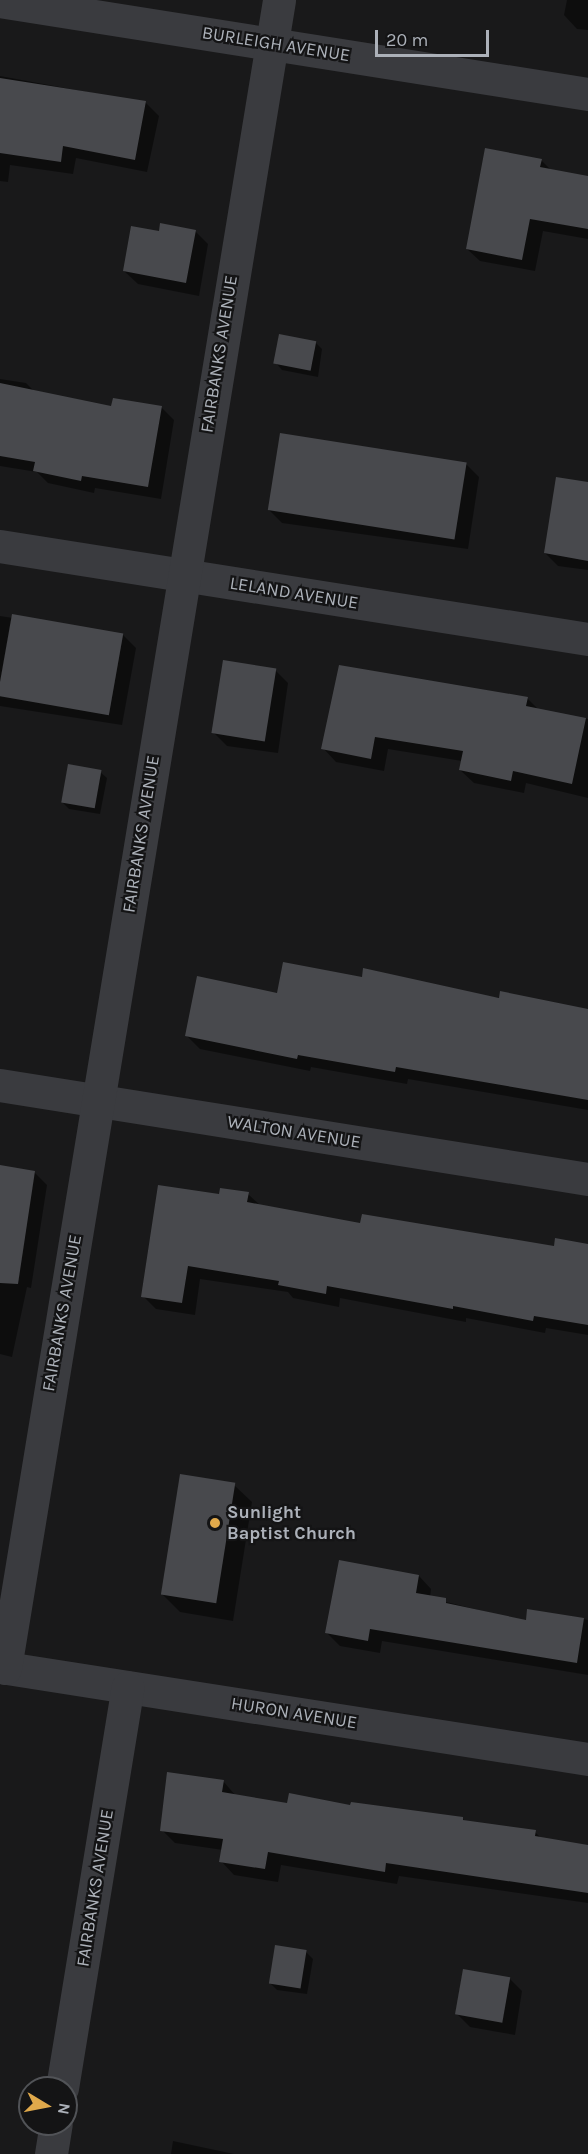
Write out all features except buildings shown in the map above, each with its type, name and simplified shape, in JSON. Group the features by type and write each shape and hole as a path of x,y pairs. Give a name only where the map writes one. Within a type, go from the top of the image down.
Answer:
{"street":[{"name":"FAIRBANKS AVENUE","path":"3,1667 279,0"},
{"name":"BURLEIGH AVENUE","path":"0,1 272,42 588,94"},
{"name":"LELAND AVENUE","path":"0,546 588,639"},
{"name":"WALTON AVENUE","path":"0,1085 588,1179"},
{"name":"HURON AVENUE","path":"3,1667 588,1759"},
{"name":"FAIRBANKS AVENUE","path":"64,2076 128,1687"},
{"path":"51,2154 54,2136"}],"place":[{"name":"Sunlight Baptist Church","path":"215,1523"}]}
